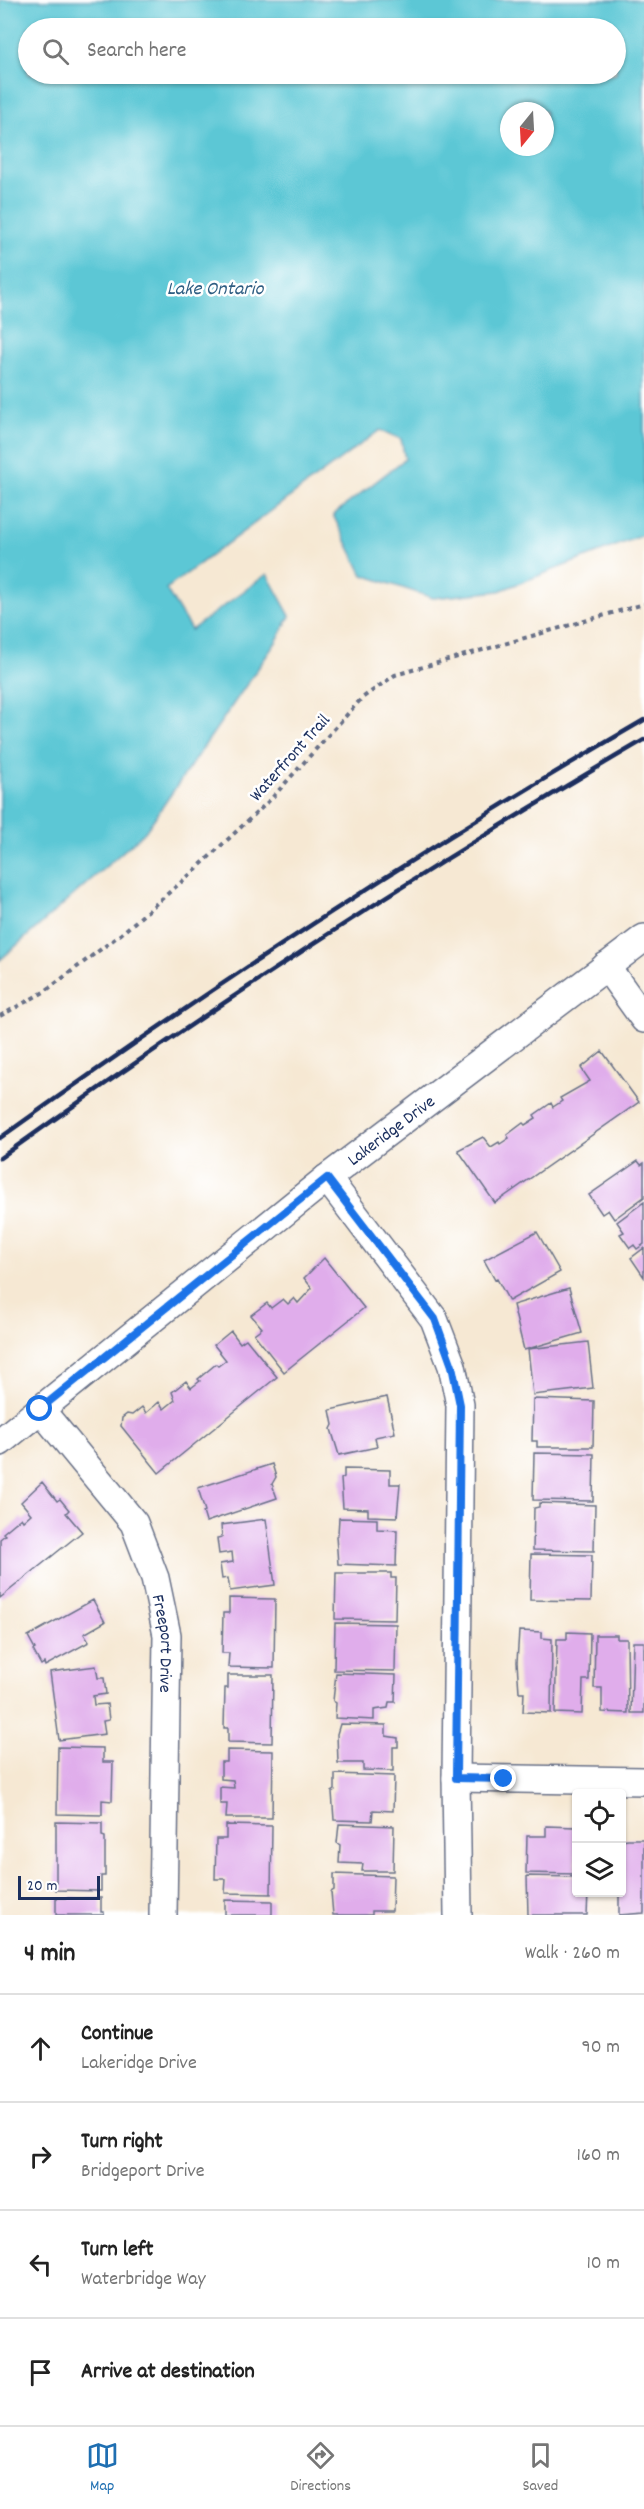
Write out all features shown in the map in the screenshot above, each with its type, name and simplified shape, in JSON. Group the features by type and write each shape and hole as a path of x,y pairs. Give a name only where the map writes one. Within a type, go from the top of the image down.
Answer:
{"street":[{"name":"Lakeridge Drive","path":"0,1442 327,1178 644,938"},
{"path":"606,966 644,1019"},
{"path":"327,1178 435,1319 452,1366 460,1405 456,1778 458,1915"},
{"name":"Freeport Drive","path":"40,1409 134,1523 155,1578 166,1635 163,1915"},
{"path":"456,1778 644,1781"}],"path":[{"name":"Waterfront Trail","path":"0,1016 44,992 121,934 194,871 270,800 362,698 395,675 644,604"}],"water":[{"name":"Lake Ontario","path":"0,0 644,0 644,535 499,591 433,598 363,575 333,515 405,459 401,439 380,430 166,589 191,630 267,574 290,616 276,642 145,832 0,960"}],"building":[{"path":"602,1051 639,1102 495,1203 458,1150 483,1137 491,1147 509,1138 507,1135 523,1123 525,1125 536,1118 534,1115 551,1103 553,1107 562,1101 560,1098 590,1081 581,1068"},
{"path":"638,1161 641,1165 644,1163 644,1197 614,1219 608,1210 602,1214 589,1195"},
{"path":"644,1202 644,1244 637,1249 634,1245 630,1248 620,1234 624,1232 617,1222"},
{"path":"537,1232 560,1272 509,1301 484,1260"},
{"path":"644,1248 644,1277 631,1258"},
{"path":"324,1258 364,1308 284,1372 254,1334 262,1328 251,1315 267,1303 271,1308 283,1299 288,1304 294,1298 298,1303 312,1288 304,1278"},
{"path":"569,1288 582,1333 524,1350 513,1305"},
{"path":"231,1331 240,1343 246,1339 277,1377 159,1473 121,1426 122,1418 127,1414 132,1415 142,1407 146,1413 159,1402 164,1409 175,1400 172,1392 186,1381 191,1388 200,1381 198,1379 216,1364 218,1366 226,1360 214,1345"},
{"path":"588,1342 593,1388 533,1395 528,1349"},
{"path":"387,1397 395,1433 375,1437 377,1447 339,1455 331,1429 333,1425 330,1410"},
{"path":"533,1399 594,1401 593,1447 537,1447 537,1441 532,1441"},
{"path":"534,1453 594,1454 593,1501 533,1500"},
{"path":"272,1464 276,1477 272,1484 277,1498 206,1522 198,1488"},
{"path":"344,1469 390,1470 390,1484 400,1484 397,1517 368,1516 368,1509 343,1508 341,1479 344,1477"},
{"path":"42,1482 57,1501 60,1499 69,1510 66,1513 82,1532 0,1598 0,1539 5,1535 3,1533 21,1518 23,1521 31,1514 21,1502"},
{"path":"539,1503 595,1505 594,1551 533,1550 534,1508 539,1507"},
{"path":"339,1518 377,1519 377,1529 397,1530 396,1566 338,1564 336,1536"},
{"path":"266,1519 275,1585 230,1591 228,1578 222,1579 220,1564 233,1562 232,1552 219,1554 217,1538 222,1537 221,1525"},
{"path":"531,1554 592,1555 591,1601 530,1600"},
{"path":"336,1573 391,1573 391,1578 396,1578 395,1620 335,1619"},
{"path":"229,1598 275,1599 274,1668 228,1667 229,1653 222,1653 223,1613 229,1613"},
{"path":"93,1600 105,1622 84,1634 89,1642 45,1666 44,1663 41,1665 28,1636"},
{"path":"335,1623 396,1624 395,1671 334,1670"},
{"path":"519,1631 542,1632 542,1638 552,1639 551,1713 523,1712 524,1692 519,1692 517,1662"},
{"path":"567,1632 590,1633 589,1680 583,1680 582,1714 555,1713 557,1639 567,1639"},
{"path":"595,1635 617,1635 617,1639 627,1639 628,1713 602,1712 602,1688 594,1688"},
{"path":"633,1642 644,1642 644,1713 631,1713"},
{"path":"96,1666 98,1678 104,1678 106,1694 93,1696 94,1705 107,1704 109,1720 103,1721 105,1734 59,1740 50,1672"},
{"path":"336,1673 396,1675 395,1702 389,1702 388,1708 374,1710 374,1720 335,1718 336,1703 333,1701"},
{"path":"228,1675 273,1675 272,1743 228,1742 228,1728 224,1728 225,1688 228,1688"},
{"path":"340,1724 386,1725 386,1736 398,1738 398,1747 393,1747 393,1771 363,1770 363,1763 338,1763 337,1734"},
{"path":"58,1747 103,1748 103,1762 113,1762 112,1801 102,1800 102,1815 57,1814"},
{"path":"227,1750 273,1751 272,1818 226,1818 227,1804 220,1804 220,1787 234,1788 233,1780 221,1779 221,1762 227,1762"},
{"path":"335,1774 394,1776 393,1811 373,1810 372,1821 334,1820 332,1792 335,1790"},
{"path":"56,1822 102,1823 102,1836 105,1837 105,1876 101,1876 101,1891 56,1890"},
{"path":"339,1824 394,1826 393,1871 362,1871 363,1864 339,1863 340,1845 337,1843"},
{"path":"226,1825 272,1826 271,1894 225,1893 226,1879 215,1879 216,1839 226,1839"},
{"path":"546,1826 572,1827 572,1874 526,1873 527,1836 546,1836"},
{"path":"626,1839 644,1839 644,1913 619,1915 619,1897 626,1897"},
{"path":"334,1874 393,1876 392,1911 372,1911 372,1915 333,1915 331,1892 334,1890"},
{"path":"527,1876 572,1877 572,1897 588,1897 587,1915 528,1915"},
{"path":"56,1898 101,1898 101,1912 104,1912 104,1915 56,1915"},
{"path":"225,1900 272,1901 272,1915 225,1915"}],"railway":[{"path":"0,1138 157,1028 317,921 479,818 644,720"},
{"path":"0,1158 157,1048 317,942 479,839 644,740"}],"route":[{"path":"40,1409 327,1178 435,1319 452,1366 460,1405 456,1778 504,1779"}]}
